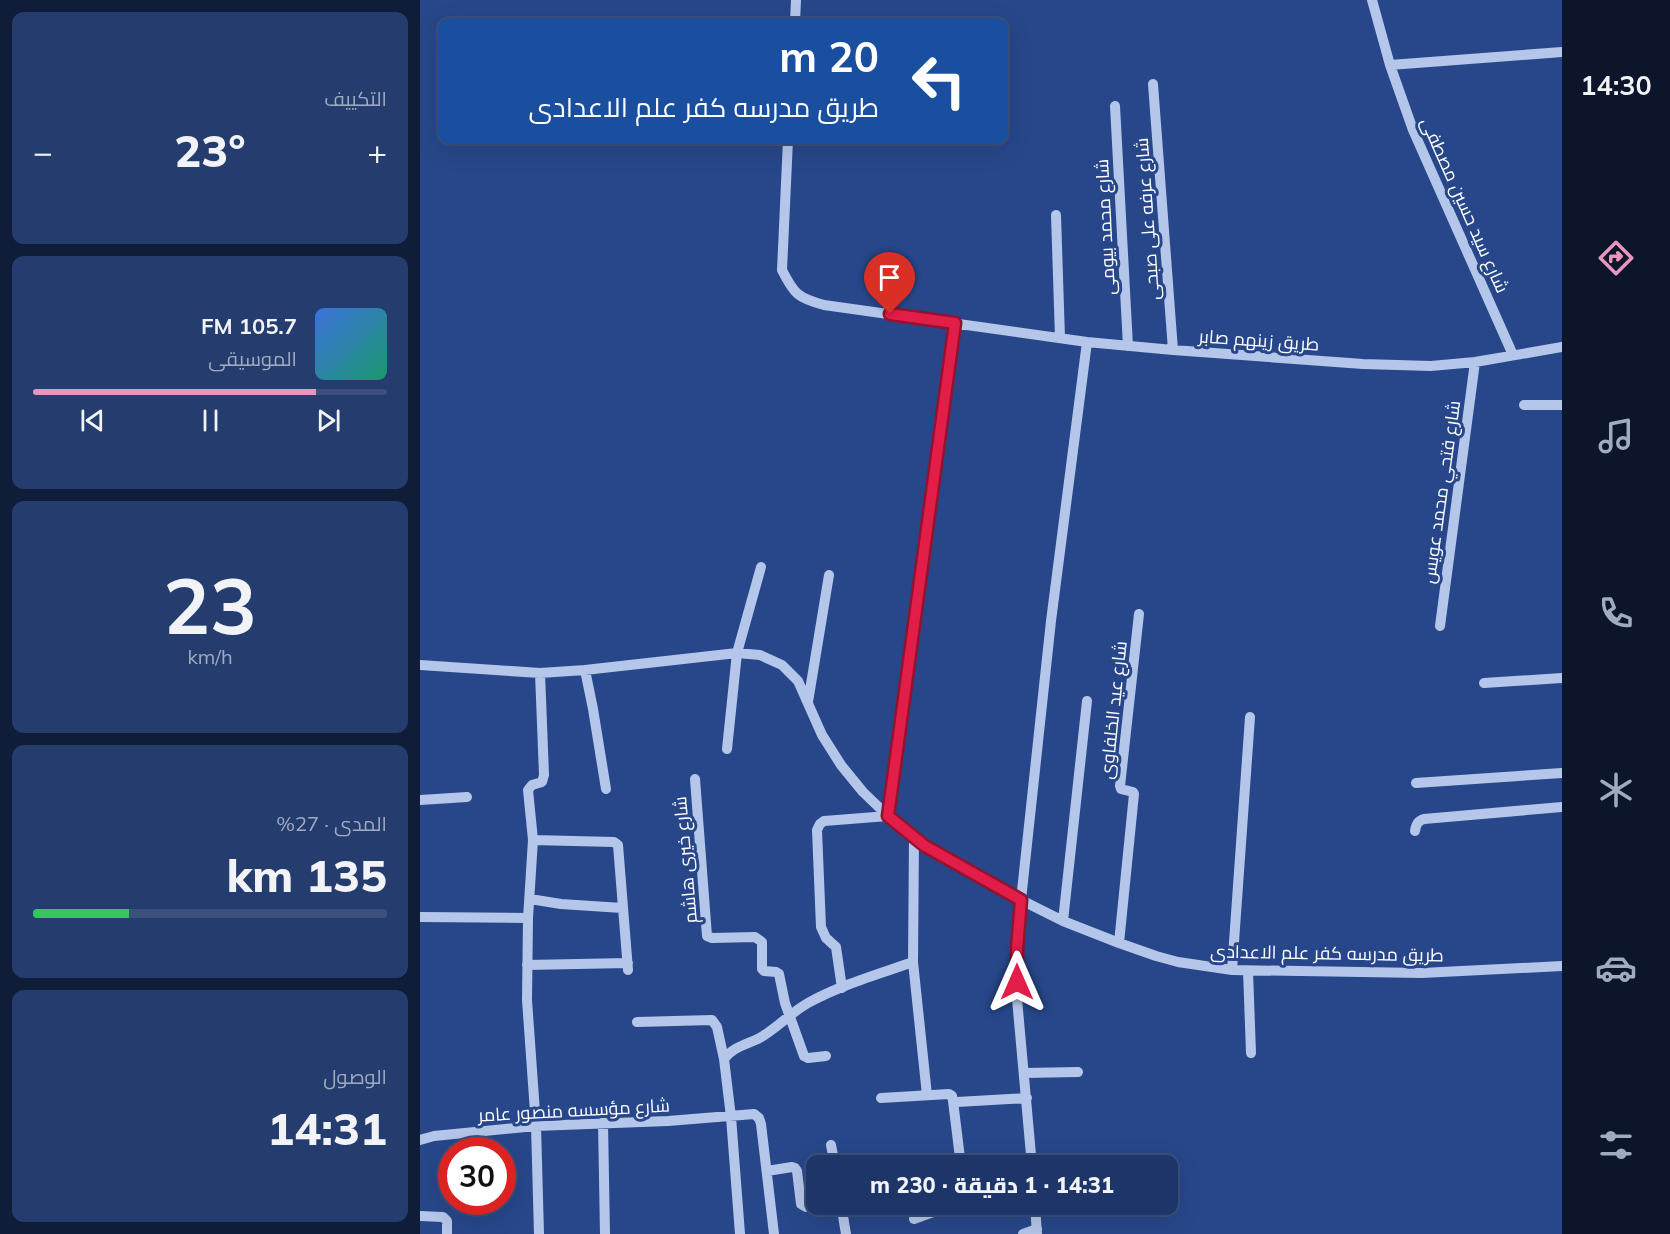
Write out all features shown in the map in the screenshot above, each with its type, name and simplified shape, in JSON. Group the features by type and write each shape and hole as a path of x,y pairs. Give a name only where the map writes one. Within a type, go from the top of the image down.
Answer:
{"street":[{"path":"795,18 796,0"},
{"name":"شارع سيد حسين مصطفى","path":"1372,0 1390,65 1413,130 1513,355"},
{"path":"1390,65 1562,52"},
{"name":"شارع عرفه على صبحى","path":"1153,84 1173,350"},
{"name":"شارع محمد بيومى","path":"1115,106 1128,346"},
{"name":"طريق زينهم صابر","path":"788,144 782,270 790,287 805,300 824,305 1087,342 1363,364 1431,366 1475,362 1562,347"},
{"path":"1056,215 1060,338"},
{"path":"842,988 836,947 826,938 821,927 817,830 824,821 888,816 955,323"},
{"path":"1031,1155 1017,999 1017,949 1053,610 1087,342"},
{"name":"شارع فتحي محمد عويس","path":"1440,626 1475,362"},
{"path":"1524,405 1562,405"},
{"path":"727,749 737,653 761,567"},
{"path":"808,703 829,575"},
{"name":"شارع عيد الخلفاوى","path":"1119,943 1134,794 1121,789 1120,786 1139,614"},
{"name":"طريق مدرسه كفر علم الاعدادى","path":"420,665 540,673 737,653 760,655 782,665 798,681 822,735 841,765 863,792 925,846 1021,900 1063,921 1119,943 1178,962 1205,968 1232,970 1422,973 1562,966"},
{"path":"585,670 606,789"},
{"path":"539,1234 527,964 533,840 528,790 532,785 542,782 544,778 540,673"},
{"path":"1484,683 1562,678"},
{"path":"1063,921 1087,701"},
{"path":"1232,970 1250,717"},
{"path":"1416,783 1562,773"},
{"name":"شارع خيرى هاشم","path":"695,779 708,936 759,939 762,942 762,969 779,974 790,1017"},
{"path":"420,800 467,797"},
{"path":"1415,831 1416,825 1424,819 1562,807"},
{"path":"914,837 913,962 927,1095"},
{"path":"527,964 628,966 618,845 614,842 533,840"},
{"path":"530,899 561,904 622,908"},
{"path":"420,917 528,918"},
{"path":"724,1059 728,1053 779,1026 807,1003 913,962"},
{"path":"1248,970 1251,1053"},
{"path":"790,1017 804,1056 808,1058 826,1056"},
{"path":"637,1022 712,1020 716,1023 724,1059 740,1234"},
{"path":"1024,1073 1078,1072"},
{"path":"881,1098 949,1094 952,1096 960,1155"},
{"path":"953,1101 1027,1098"},
{"name":"شارع مؤسسه منصور عامر","path":"420,1140 434,1136 536,1126 668,1121 753,1114 759,1118 761,1124 767,1171"},
{"path":"603,1122 606,1234"},
{"path":"831,1145 833,1155"},
{"path":"774,1234 767,1171 795,1168 801,1204 806,1207"},
{"path":"843,1215 846,1234"},
{"path":"914,1219 925,1215"},
{"path":"1023,1234 1037,1231 1036,1215"},
{"path":"420,1216 443,1216 447,1221 447,1234"}],"route":[{"path":"890,314 955,323 888,816 925,846 1021,900 1017,982"}]}
